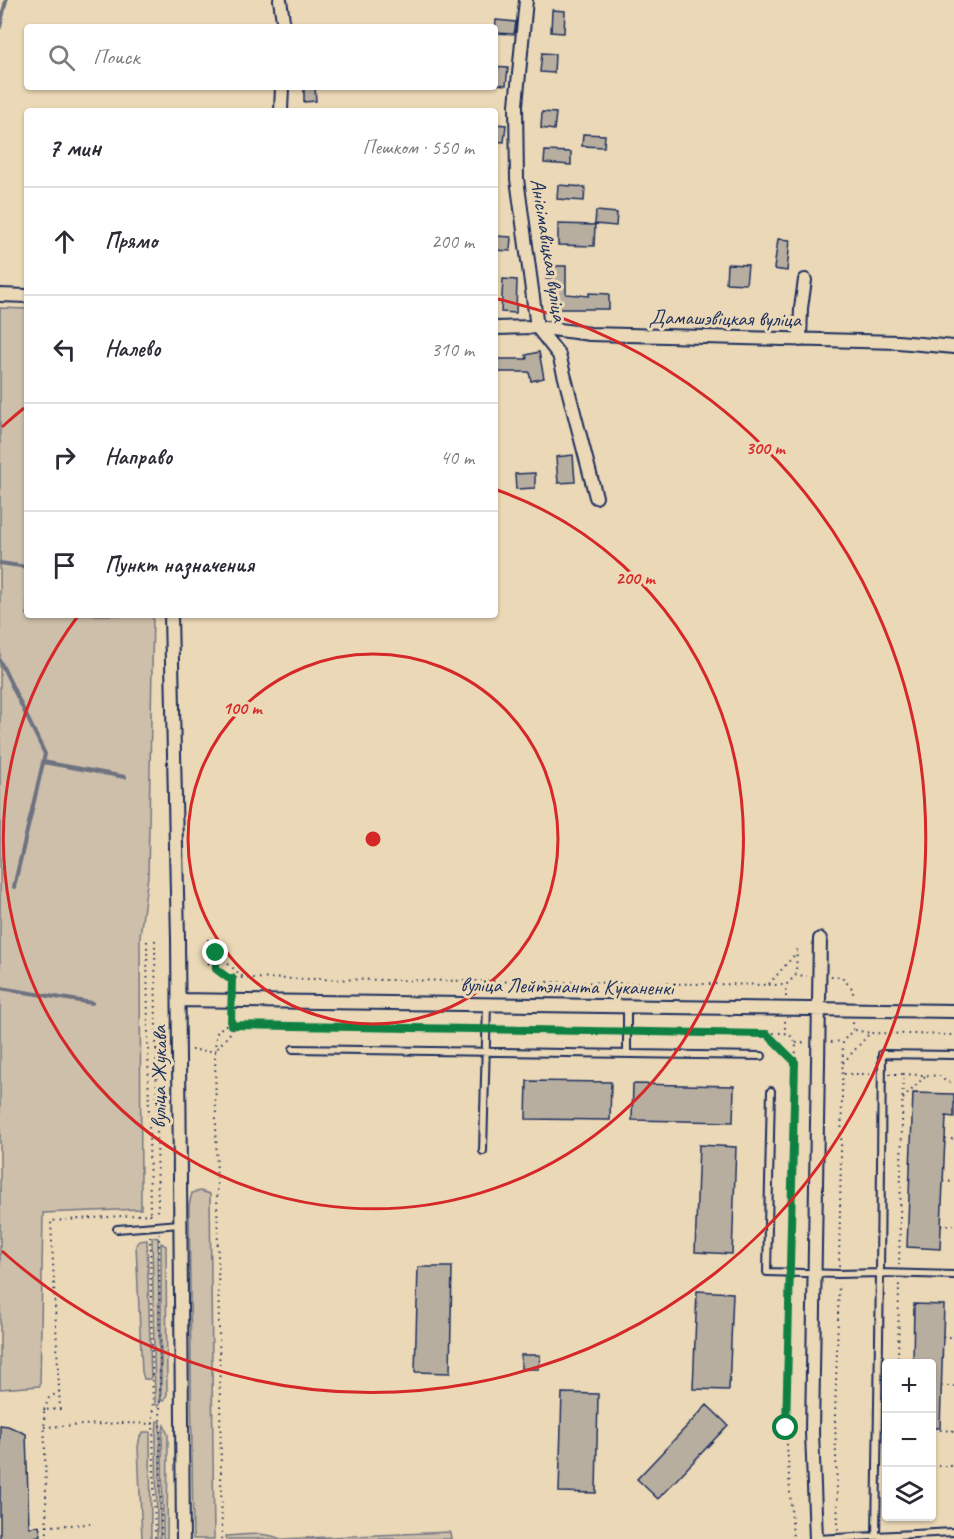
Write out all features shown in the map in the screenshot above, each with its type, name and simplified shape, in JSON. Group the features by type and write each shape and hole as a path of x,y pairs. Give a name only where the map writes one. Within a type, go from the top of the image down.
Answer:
{"street":[{"path":"280,0 284,24"},
{"name":"Анісімавіцкая вуліца","path":"526,0 516,105 517,179 537,327 559,356 596,497"},
{"path":"281,108 282,90"},
{"path":"800,340 805,280"},
{"path":"0,295 24,296"},
{"name":"Дамашэвіцкая вуліца","path":"498,328 537,327 590,334 898,342 954,347"},
{"name":"вуліца Жукава","path":"171,618 179,1050 183,1539"},
{"path":"816,1539 812,1432 820,939"},
{"name":"вуліца Лейтэнанта Куканенкі","path":"178,1000 954,1011"}],"lane":[{"path":"483,1151 487,1004"},
{"path":"627,1007 627,1053"},
{"path":"292,1049 762,1056"},
{"path":"876,1536 882,1054 954,1055"},
{"path":"771,1091 767,1272 954,1275"},
{"path":"117,1229 180,1224"},
{"path":"816,1539 954,1532"}],"path":[{"path":"208,939 208,963 228,978 786,985"},
{"path":"215,939 216,969"},
{"path":"155,940 153,1425 155,1539"},
{"path":"147,941 150,1214 160,1246 161,1539"},
{"path":"785,1033 786,985 796,975 797,947"},
{"path":"768,985 796,952"},
{"path":"216,953 244,978"},
{"path":"796,975 841,976 853,989 853,1010"},
{"path":"231,1025 232,978"},
{"path":"222,1539 215,1051 216,1034 224,1025 785,1033 790,1035 796,1043 786,1428 793,1539"},
{"path":"215,1051 237,1025"},
{"path":"854,1030 870,1033 954,1035"},
{"path":"843,1063 870,1033"},
{"path":"767,1034 795,1062"},
{"path":"156,1050 215,1051"},
{"path":"843,1074 940,1076 946,1082 954,1082"},
{"path":"898,1359 903,1074"},
{"path":"902,1099 926,1075"},
{"path":"945,1138 954,1139"},
{"path":"943,1181 954,1182"},
{"path":"44,1410 60,1409 51,1221 150,1214"},
{"path":"941,1225 954,1226"},
{"path":"943,1337 954,1337"},
{"path":"941,1386 954,1386"},
{"path":"47,1539 44,1410 48,1398 60,1391"},
{"path":"44,1427 123,1422 153,1425"},
{"path":"940,1430 954,1431"},
{"path":"936,1466 954,1466"},
{"path":"47,1526 90,1524"}],"shaded area":[{"path":"0,308 24,309 24,618 153,618 148,876 140,936 141,1209 43,1213 40,1386 0,1389"},
{"path":"200,1191 210,1194 214,1539 193,1539 189,1205 192,1193"},
{"path":"152,1237 158,1238 160,1404 158,1406 155,1404"},
{"path":"147,1240 151,1379 144,1379 142,1372 136,1245 139,1241"},
{"path":"161,1243 166,1246 167,1394 164,1401 161,1400"},
{"path":"157,1421 160,1422 160,1539 157,1539"},
{"path":"164,1425 168,1435 167,1539 163,1539 162,1436"},
{"path":"144,1432 150,1432 151,1539 142,1539 138,1447 140,1436"},
{"path":"450,1532 451,1539 281,1539"},
{"path":"261,1534 281,1539 226,1539 226,1536"}],"building":[{"path":"552,10 565,11 564,33 551,32"},
{"path":"496,20 516,22 514,34 498,33 498,24 496,24"},
{"path":"542,53 555,54 554,73 540,72"},
{"path":"498,67 508,68 506,85 498,84"},
{"path":"304,90 315,90 316,101 304,102"},
{"path":"542,112 556,113 554,130 541,128"},
{"path":"498,124 506,125 504,142 498,141"},
{"path":"583,134 605,135 604,147 582,146"},
{"path":"545,151 571,152 571,165 544,163"},
{"path":"558,185 585,187 584,201 557,199"},
{"path":"596,211 617,213 616,226 595,224"},
{"path":"558,224 595,225 594,246 558,245"},
{"path":"498,236 511,237 510,251 498,250"},
{"path":"778,239 790,240 787,271 774,269"},
{"path":"727,264 748,265 746,284 726,283"},
{"path":"546,266 566,266 566,294 589,296 589,293 609,294 609,309 549,309 551,279 546,279"},
{"path":"503,279 517,280 516,313 501,312"},
{"path":"539,352 544,378 531,381 529,372 498,372 498,359 527,359 526,355"},
{"path":"573,455 575,482 558,483 556,457"},
{"path":"535,473 535,488 516,489 515,474"},
{"path":"527,1081 611,1082 610,1120 526,1119"},
{"path":"633,1084 734,1086 733,1122 632,1120"},
{"path":"913,1093 954,1094 954,1117 946,1116 940,1249 907,1247"},
{"path":"699,1145 736,1147 732,1254 695,1252"},
{"path":"418,1267 452,1267 450,1373 415,1372"},
{"path":"697,1291 733,1293 729,1390 693,1389"},
{"path":"914,1304 944,1305 940,1428 936,1428 936,1359 913,1359"},
{"path":"521,1355 540,1355 539,1369 521,1369"},
{"path":"562,1393 598,1394 596,1493 559,1492"},
{"path":"707,1405 728,1425 658,1499 637,1479"},
{"path":"0,1425 26,1434 29,1527 39,1526 41,1535 30,1539 0,1539"}],"waterway":[{"path":"0,27 6,0"},
{"path":"0,563 24,567"},
{"path":"0,661 45,754 14,887"},
{"path":"43,762 125,777"},
{"path":"0,988 92,1003"}],"route":[{"path":"216,953 216,969 228,978 232,978 231,1025 767,1034 795,1062 786,1428"}]}
